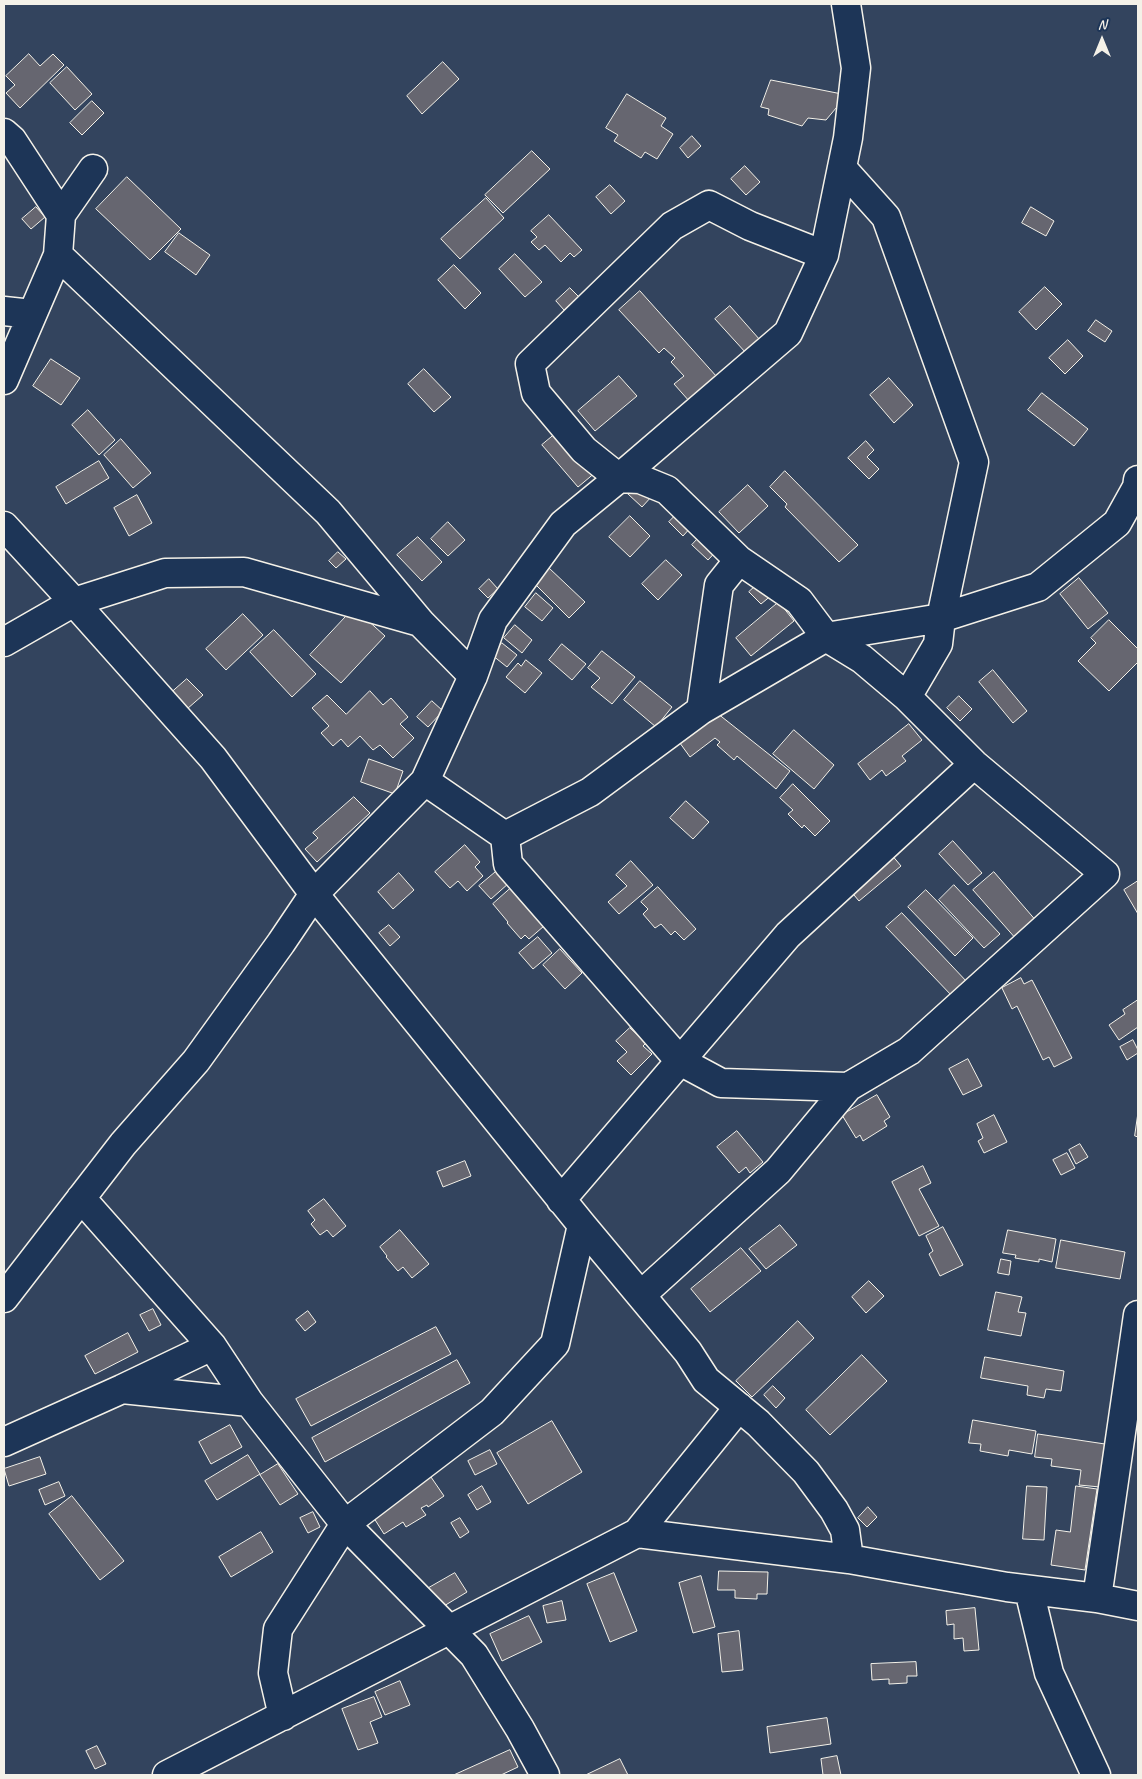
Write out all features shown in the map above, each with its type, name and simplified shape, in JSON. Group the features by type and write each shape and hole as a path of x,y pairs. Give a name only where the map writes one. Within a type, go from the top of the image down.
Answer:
{"street":[{"path":"4,1298 123,1144 196,1061 314,894 425,781 473,676 493,620 563,524 788,333 824,255 848,138 856,68 846,4"},
{"path":"4,133 12,140 61,215"},
{"path":"842,168 886,216 974,462 941,618 938,644 907,697"},
{"path":"4,380 58,255 61,215 93,169"},
{"path":"641,1295 778,1171 848,1087 909,1051 1105,874 974,764 907,697 862,659 826,637 799,601 739,560 667,490 640,479 619,478 584,450 536,393 530,364 672,226 709,205 750,226 824,255"},
{"path":"58,255 328,512 420,622 473,676"},
{"path":"4,311 32,314"},
{"path":"505,836 590,792 701,710 826,637 941,618 1038,587 1117,523 1138,487 1138,480"},
{"path":"4,526 213,758 314,894 561,1200 688,1352 706,1380 758,1423 806,1472 846,1530 849,1560"},
{"path":"701,710 719,585 739,560"},
{"path":"4,642 74,602 165,573 244,572 420,622"},
{"path":"561,1200 788,936 974,764"},
{"path":"425,781 505,836 508,864 680,1061 721,1083 848,1087"},
{"path":"81,1198 212,1346 249,1402 345,1524 474,1655 520,1729 545,1775"},
{"path":"283,1716 273,1672 278,1629 345,1524 492,1412 556,1344 582,1225"},
{"path":"1097,1598 1138,1315"},
{"path":"4,1442 212,1346"},
{"path":"122,1389 249,1402"},
{"path":"167,1775 637,1533 739,1407"},
{"path":"637,1533 849,1560 1138,1606"},
{"path":"1029,1590 1049,1672 1096,1775"}],"building":[{"path":"29,54 40,66 53,54 64,65 20,108 6,93 15,85 6,76"},
{"path":"443,62 459,79 422,114 407,96"},
{"path":"67,67 92,94 75,110 50,83"},
{"path":"771,80 847,95 826,120 808,118 802,126 768,115 769,109 761,107"},
{"path":"627,94 666,118 661,126 673,134 657,159 645,152 641,158 614,141 618,135 606,128"},
{"path":"92,101 104,113 82,135 70,123"},
{"path":"692,136 701,146 688,158 680,148"},
{"path":"532,151 550,169 503,213 485,195"},
{"path":"745,166 760,182 746,195 731,179"},
{"path":"127,177 181,229 150,260 96,209"},
{"path":"610,185 625,201 611,214 596,197"},
{"path":"486,198 504,218 460,259 441,239"},
{"path":"36,207 45,217 31,229 22,219"},
{"path":"1031,207 1054,221 1046,236 1022,223"},
{"path":"549,215 582,250 574,257 570,253 561,262 545,245 539,250 531,242 537,237 531,231"},
{"path":"179,233 210,255 196,275 165,252"},
{"path":"515,254 542,282 525,297 499,269"},
{"path":"454,265 481,293 465,309 438,280"},
{"path":"1045,287 1062,304 1036,330 1019,312"},
{"path":"570,288 579,297 564,310 556,301"},
{"path":"640,291 717,377 690,402 674,384 684,376 671,362 675,358 664,348 659,353 619,310"},
{"path":"730,306 760,340 746,353 715,319"},
{"path":"1096,320 1112,331 1105,342 1088,331"},
{"path":"1068,340 1083,356 1065,374 1049,358"},
{"path":"51,359 80,378 61,405 33,386"},
{"path":"424,369 451,397 434,412 408,384"},
{"path":"619,376 637,396 595,431 578,411"},
{"path":"889,378 913,405 894,423 870,395"},
{"path":"1042,393 1088,429 1074,446 1028,410"},
{"path":"88,410 115,440 99,455 72,425"},
{"path":"560,430 596,472 578,487 542,445"},
{"path":"121,439 151,473 133,488 104,455"},
{"path":"866,441 874,450 867,457 879,469 869,479 848,458"},
{"path":"99,461 109,478 66,504 56,487"},
{"path":"785,471 858,545 839,562 785,507 787,504 770,487"},
{"path":"640,483 652,496 642,507 628,494"},
{"path":"748,485 768,506 739,533 719,512"},
{"path":"137,495 152,523 129,536 114,508"},
{"path":"678,513 692,526 683,536 669,522"},
{"path":"630,516 650,536 630,557 609,537"},
{"path":"448,522 465,540 448,556 431,539"},
{"path":"705,531 721,546 708,560 692,545"},
{"path":"418,537 442,562 422,581 397,555"},
{"path":"338,552 346,559 336,568 329,561"},
{"path":"666,560 682,575 658,600 642,584"},
{"path":"549,568 585,602 569,618 534,583"},
{"path":"1079,578 1108,613 1088,629 1060,594"},
{"path":"489,579 498,589 488,598 479,589"},
{"path":"761,581 773,594 761,604 749,592"},
{"path":"536,593 553,608 542,621 525,607"},
{"path":"779,602 794,621 751,656 736,638"},
{"path":"354,608 385,636 341,683 310,655"},
{"path":"243,614 263,635 226,670 206,649"},
{"path":"1109,620 1138,649 1138,662 1109,691 1078,661 1096,643 1091,638"},
{"path":"515,625 532,640 522,653 504,638"},
{"path":"274,630 316,674 292,697 250,652"},
{"path":"502,643 517,655 507,667 492,655"},
{"path":"562,644 586,664 572,680 549,660"},
{"path":"602,651 635,677 612,704 591,687 600,678 588,668"},
{"path":"526,660 542,673 525,693 506,677 518,663 521,666"},
{"path":"993,670 1027,711 1013,723 979,682"},
{"path":"187,679 203,695 187,709 171,693"},
{"path":"640,681 672,707 656,727 624,700"},
{"path":"370,691 383,705 391,698 408,717 400,724 414,738 393,758 380,745 373,750 360,736 348,747 341,739 333,746 321,733 329,726 312,708 327,695 346,714"},
{"path":"959,696 972,709 960,721 947,708"},
{"path":"432,701 443,711 428,727 417,717"},
{"path":"717,713 790,771 776,789 737,756 734,760 717,745 720,742 715,738 690,757 677,739"},
{"path":"909,724 922,740 902,756 906,761 886,776 882,770 870,780 858,764"},
{"path":"794,730 834,765 814,789 773,754"},
{"path":"369,759 403,771 395,794 361,782"},
{"path":"793,784 830,821 815,836 804,825 802,828 788,814 793,810 780,798"},
{"path":"354,797 370,813 317,862 305,849 318,838 313,833"},
{"path":"686,801 709,822 693,839 670,818"},
{"path":"953,841 982,873 968,885 939,854"},
{"path":"465,845 480,862 475,867 483,876 467,891 458,881 450,888 435,872"},
{"path":"891,854 901,866 859,901 849,889"},
{"path":"631,861 653,885 619,914 608,902 627,886 616,875"},
{"path":"498,870 509,883 491,899 479,886"},
{"path":"994,872 1038,923 1017,940 973,890"},
{"path":"399,873 414,890 393,909 378,892"},
{"path":"1138,881 1138,914 1124,890"},
{"path":"954,885 1000,934 984,948 939,900"},
{"path":"658,887 696,929 684,940 675,931 671,935 661,924 655,928 643,914 648,909 641,902"},
{"path":"511,888 544,926 529,939 525,935 521,939 493,904"},
{"path":"926,890 973,938 955,956 908,907"},
{"path":"902,913 968,983 953,997 886,927"},
{"path":"389,925 400,937 390,946 379,933"},
{"path":"538,937 552,953 533,969 519,953"},
{"path":"560,949 582,973 565,989 543,965"},
{"path":"1021,978 1024,984 1032,980 1072,1058 1054,1067 1049,1057 1043,1060 1017,1006 1012,1009 1002,988"},
{"path":"1138,1000 1138,1027 1119,1040 1109,1025 1125,1014 1123,1010"},
{"path":"630,1028 646,1043 643,1046 652,1054 631,1075 617,1061 627,1052 616,1041"},
{"path":"1133,1040 1138,1053 1127,1060 1120,1047"},
{"path":"968,1059 982,1086 963,1095 949,1069"},
{"path":"877,1095 890,1117 884,1121 887,1126 863,1141 860,1135 856,1138 842,1115"},
{"path":"1138,1113 1138,1137 1135,1136"},
{"path":"994,1115 1007,1142 984,1153 978,1141 983,1138 977,1124"},
{"path":"737,1131 763,1162 750,1173 746,1167 739,1173 717,1147"},
{"path":"1080,1144 1088,1157 1076,1164 1069,1150"},
{"path":"1067,1153 1075,1168 1061,1175 1053,1160"},
{"path":"465,1161 471,1176 443,1187 437,1172"},
{"path":"923,1166 931,1183 919,1189 939,1226 919,1236 892,1182"},
{"path":"324,1199 346,1226 333,1237 327,1230 320,1235 311,1224 315,1220 308,1211"},
{"path":"780,1225 797,1245 766,1269 749,1249"},
{"path":"943,1227 963,1265 940,1276 929,1254 933,1251 926,1236"},
{"path":"400,1230 429,1264 412,1278 403,1267 398,1271 380,1247"},
{"path":"1008,1230 1056,1239 1052,1262 1039,1259 1039,1262 1015,1258 1016,1255 1003,1253"},
{"path":"1061,1240 1125,1252 1120,1279 1056,1268"},
{"path":"741,1248 761,1271 710,1312 691,1289"},
{"path":"1001,1259 1011,1261 1009,1275 998,1273"},
{"path":"869,1281 884,1296 866,1313 852,1297"},
{"path":"996,1292 1022,1297 1018,1312 1026,1313 1021,1336 988,1330"},
{"path":"153,1309 161,1325 149,1331 140,1315"},
{"path":"308,1311 316,1322 305,1331 296,1320"},
{"path":"798,1321 814,1338 752,1397 736,1381"},
{"path":"436,1327 451,1354 311,1426 296,1399"},
{"path":"128,1333 138,1352 95,1374 85,1356"},
{"path":"862,1355 887,1381 830,1435 806,1410"},
{"path":"985,1357 1064,1371 1061,1391 1046,1389 1044,1398 1027,1395 1028,1386 981,1378"},
{"path":"457,1360 470,1383 325,1462 312,1438"},
{"path":"773,1386 785,1398 776,1408 764,1395"},
{"path":"973,1420 1036,1431 1032,1454 1009,1450 1008,1456 980,1451 981,1444 969,1443"},
{"path":"552,1421 582,1472 528,1504 497,1453"},
{"path":"230,1425 242,1447 211,1464 199,1442"},
{"path":"1038,1434 1105,1444 1100,1487 1079,1485 1081,1470 1051,1466 1052,1459 1035,1457"},
{"path":"490,1450 497,1464 475,1475 468,1461"},
{"path":"248,1455 260,1474 217,1500 205,1481"},
{"path":"40,1457 46,1474 9,1486 4,1469"},
{"path":"278,1464 298,1494 280,1505 260,1475"},
{"path":"431,1477 444,1496 428,1507 427,1505 421,1508 426,1515 406,1527 403,1522 384,1534 372,1515"},
{"path":"59,1482 65,1496 45,1505 39,1490"},
{"path":"482,1486 491,1502 477,1510 468,1495"},
{"path":"1027,1486 1047,1487 1044,1540 1023,1539"},
{"path":"1076,1486 1097,1489 1085,1570 1051,1565 1056,1530 1070,1532"},
{"path":"72,1496 124,1561 100,1580 49,1514"},
{"path":"868,1507 877,1517 867,1527 858,1518"},
{"path":"313,1512 320,1527 308,1533 300,1518"},
{"path":"460,1518 469,1532 460,1538 451,1523"},
{"path":"261,1532 273,1552 231,1577 219,1557"},
{"path":"719,1571 768,1572 767,1594 757,1594 757,1599 735,1598 735,1590 718,1590"},
{"path":"455,1573 467,1592 439,1609 427,1589"},
{"path":"614,1573 637,1631 610,1642 587,1584"},
{"path":"701,1576 715,1627 693,1633 679,1583"},
{"path":"562,1601 566,1620 547,1623 543,1606"},
{"path":"975,1608 979,1650 964,1651 963,1638 954,1639 954,1624 947,1625 946,1611"},
{"path":"529,1616 542,1642 502,1661 490,1634"},
{"path":"739,1631 743,1670 722,1672 718,1634"},
{"path":"916,1662 917,1676 907,1676 907,1683 889,1684 889,1679 872,1680 871,1664"},
{"path":"400,1681 410,1705 385,1715 375,1692"},
{"path":"374,1697 382,1717 370,1722 378,1743 358,1750 342,1709"},
{"path":"827,1718 831,1744 770,1753 767,1727"},
{"path":"97,1746 106,1764 95,1769 86,1751"},
{"path":"510,1750 518,1767 501,1775 454,1775"},
{"path":"837,1756 841,1775 823,1775 821,1759"},
{"path":"620,1759 628,1775 586,1775"}]}
